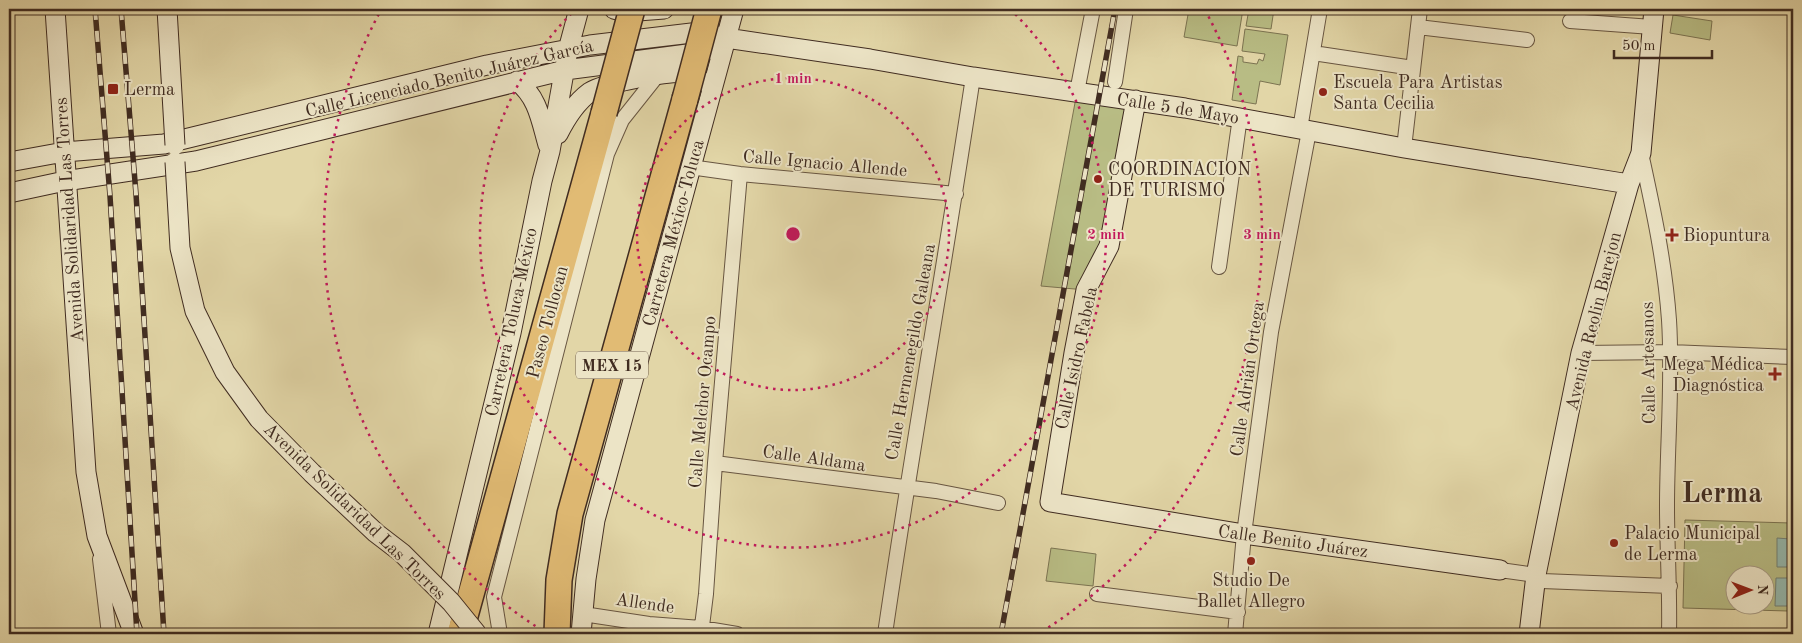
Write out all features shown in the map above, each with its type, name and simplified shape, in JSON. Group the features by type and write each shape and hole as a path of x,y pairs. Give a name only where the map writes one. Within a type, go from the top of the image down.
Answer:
{"highway":[{"name":"Paseo Tollocan","path":"460,634 632,9"},
{"name":"MEX 15","path":"557,634 559,580 570,514 709,9"}],"main road":[{"name":"Avenida Solidaridad Las Torres","path":"55,9 86,472 97,536 134,634"},
{"name":"Avenida Solidaridad Las Torres","path":"166,9 180,248 195,311 225,372 259,419 312,473 376,533 402,553 451,602 477,634"},
{"name":"Carretera Toluca-México","path":"438,634 511,333 542,181 550,151 568,50 579,9"},
{"path":"614,9 625,12 664,9"},
{"name":"Carretera México-Toluca","path":"581,634 586,580 595,520 734,9"},
{"name":"Avenida Reolin Barejon","path":"1529,634 1536,575 1581,353 1629,184 1641,153 1653,18"},
{"name":"Calle Licenciado Benito Juárez García","path":"9,162 64,152 164,144 487,65 590,45 700,32 726,38"},
{"name":"Calle Licenciado Benito Juárez García","path":"9,193 66,181 196,162 565,70 703,52 726,38"},
{"name":"Calle 5 de Mayo","path":"726,38 972,77 1136,100 1240,117 1404,148 1629,184"},
{"path":"550,151 570,113 590,92 597,88 618,82 682,73 693,75 706,86 710,97"},
{"path":"517,82 525,87 537,108 543,122 550,151"},
{"name":"Calle Isidro Fabela","path":"1050,502 1086,290 1109,246 1136,100"},
{"name":"Calle Benito Juárez","path":"1050,502 1244,534 1500,570"}],"street":[{"path":"1077,92 1093,9"},
{"path":"1115,82 1126,9"},
{"name":"Calle Adrián Ortega","path":"1236,634 1244,534 1271,332 1304,130 1320,9"},
{"path":"1404,148 1420,9"},
{"path":"1570,21 1653,18"},
{"path":"1418,27 1527,40"},
{"path":"1313,53 1413,68"},
{"path":"500,634 494,597 607,154 622,120 657,76"},
{"name":"Calle Hermenegildo Galeana","path":"885,634 906,489 956,194 972,77"},
{"path":"1219,267 1240,117"},
{"name":"Calle Artesanos","path":"1641,153 1656,218 1663,260 1669,321 1667,506 1670,586 1669,634"},
{"name":"Calle Ignacio Allende","path":"690,167 740,174 956,194"},
{"name":"Calle Melchor Ocampo","path":"701,631 706,594 715,463 740,174"},
{"path":"1581,353 1670,352 1793,357"},
{"name":"Calle Aldama","path":"715,463 906,489 936,491 998,503"},
{"path":"97,536 109,634"},
{"name":"Calle Benito Juárez","path":"1500,570 1536,575 1542,581 1670,586"},
{"path":"1097,594 1238,612"},
{"name":"Allende","path":"583,614 701,631 738,634"}],"green space":[{"path":"1189,9 1243,9 1237,46 1184,37"},
{"path":"1249,9 1274,9 1271,29 1246,26"},
{"path":"1673,15 1712,21 1710,40 1670,33"},
{"path":"1245,29 1288,35 1280,85 1260,81 1256,104 1232,100 1238,56 1243,57 1243,62 1257,64 1259,59 1263,61 1265,54 1242,51"},
{"path":"1077,92 1136,100 1109,246 1086,290 1041,286"},
{"path":"1685,520 1791,523 1788,611 1774,611 1774,566 1724,566 1724,609 1683,608"},
{"path":"1051,548 1096,554 1093,586 1046,581"}],"water":[{"path":"1777,538 1790,539 1789,567 1777,567"},
{"path":"1776,578 1788,578 1788,606 1775,606"}],"railway":[{"path":"95,9 110,196 137,634"},
{"path":"121,9 136,194 164,634"},
{"path":"1001,634 1115,9"}],"place":[{"name":"Lerma","path":"113,89"},
{"name":"Escuela Para Artistas Santa Cecilia","path":"1323,92"},
{"name":"COORDINACION DE TURISMO","path":"1098,179"},
{"name":"Biopuntura","path":"1672,235"},
{"name":"Mega Médica Diagnóstica","path":"1775,374"},
{"name":"Palacio Municipal de Lerma","path":"1614,543"},
{"name":"Studio De Ballet Allegro","path":"1251,561"}],"district":[{"name":"Lerma","path":"1722,492"}]}
